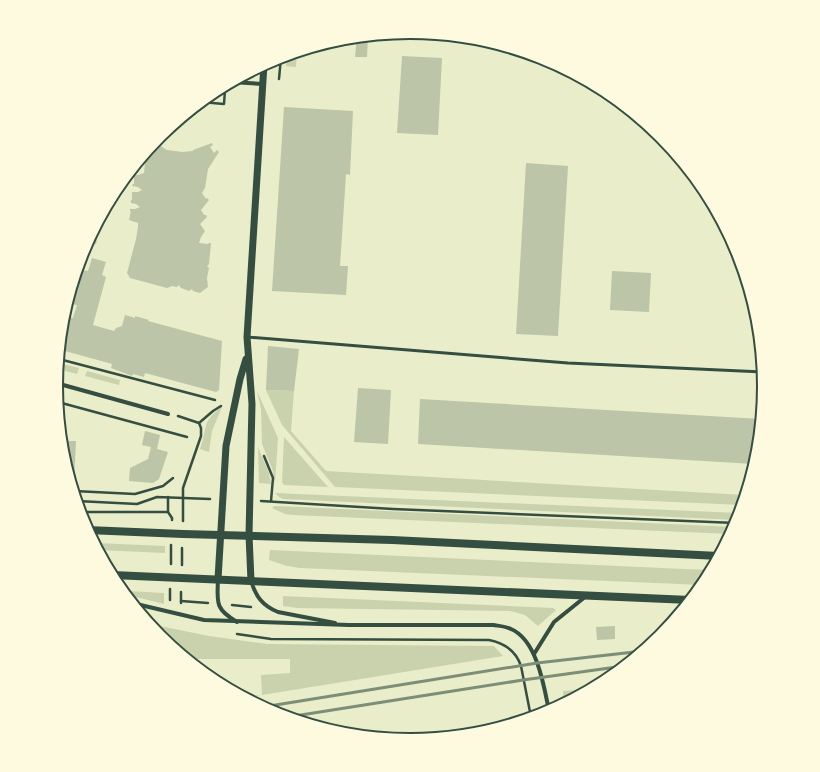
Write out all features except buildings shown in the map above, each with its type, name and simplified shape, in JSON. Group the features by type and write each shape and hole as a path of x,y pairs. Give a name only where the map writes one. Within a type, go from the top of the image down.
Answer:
{"main road":[{"path":"95,530 392,540 713,556"},
{"path":"119,575 683,600"}],"street":[{"path":"264,72 247,338 252,404 249,535 251,581 254,593 272,610 349,625"},
{"path":"242,83 263,84"},
{"path":"237,622 226,615 217,601 226,446 240,379 248,355"},
{"path":"63,385 168,414"},
{"path":"534,654 554,622 586,595"},
{"path":"141,605 204,620 349,625 493,625 511,628 525,641 534,654 542,677 548,705"}],"lane":[{"path":"247,338 568,363 756,372"}],"path":[{"path":"279,79 280,64"},
{"path":"210,103 224,104 225,92"},
{"path":"64,359 215,400"},
{"path":"64,404 188,437"},
{"path":"168,414 199,423 201,428 201,436 183,488 181,615"},
{"path":"79,491 135,494 163,486 173,478"},
{"path":"82,501 137,504 158,497 222,499"},
{"path":"168,497 168,512 172,518"},
{"path":"250,501 393,509 729,523"},
{"path":"86,512 168,512"},
{"path":"171,548 171,554"},
{"path":"170,593 170,600"},
{"path":"518,658 530,712"}],"green space":[{"path":"297,58 296,67 286,66 286,61"},
{"path":"64,364 79,368 77,374 64,370"},
{"path":"87,371 120,380 119,385 85,376"},
{"path":"266,390 294,391 291,431 326,471 740,495 736,505 335,487 282,425"},
{"path":"257,391 278,438 275,484 273,471 262,444 261,409"},
{"path":"222,407 212,431 209,452 200,449 208,421 215,412"},
{"path":"284,437 328,487 284,485 282,482"},
{"path":"258,447 269,473 271,484 259,483"},
{"path":"275,493 733,513 731,520 283,499"},
{"path":"274,506 727,527 724,534 293,515 285,514 272,508"},
{"path":"101,543 165,546 165,553 105,550"},
{"path":"270,550 705,570 695,585 300,568 287,566 269,560"},
{"path":"130,591 164,593 164,604 135,597"},
{"path":"283,596 553,608 556,610 538,626 525,615 510,611 297,608 283,606"},
{"path":"160,626 209,636 267,644 494,646 503,656 262,695 261,675 290,673 290,659 196,659 181,647"},
{"path":"577,690 563,697 563,691"}],"railway":[{"path":"274,705 537,663 632,652"},
{"path":"299,715 613,668"}]}
